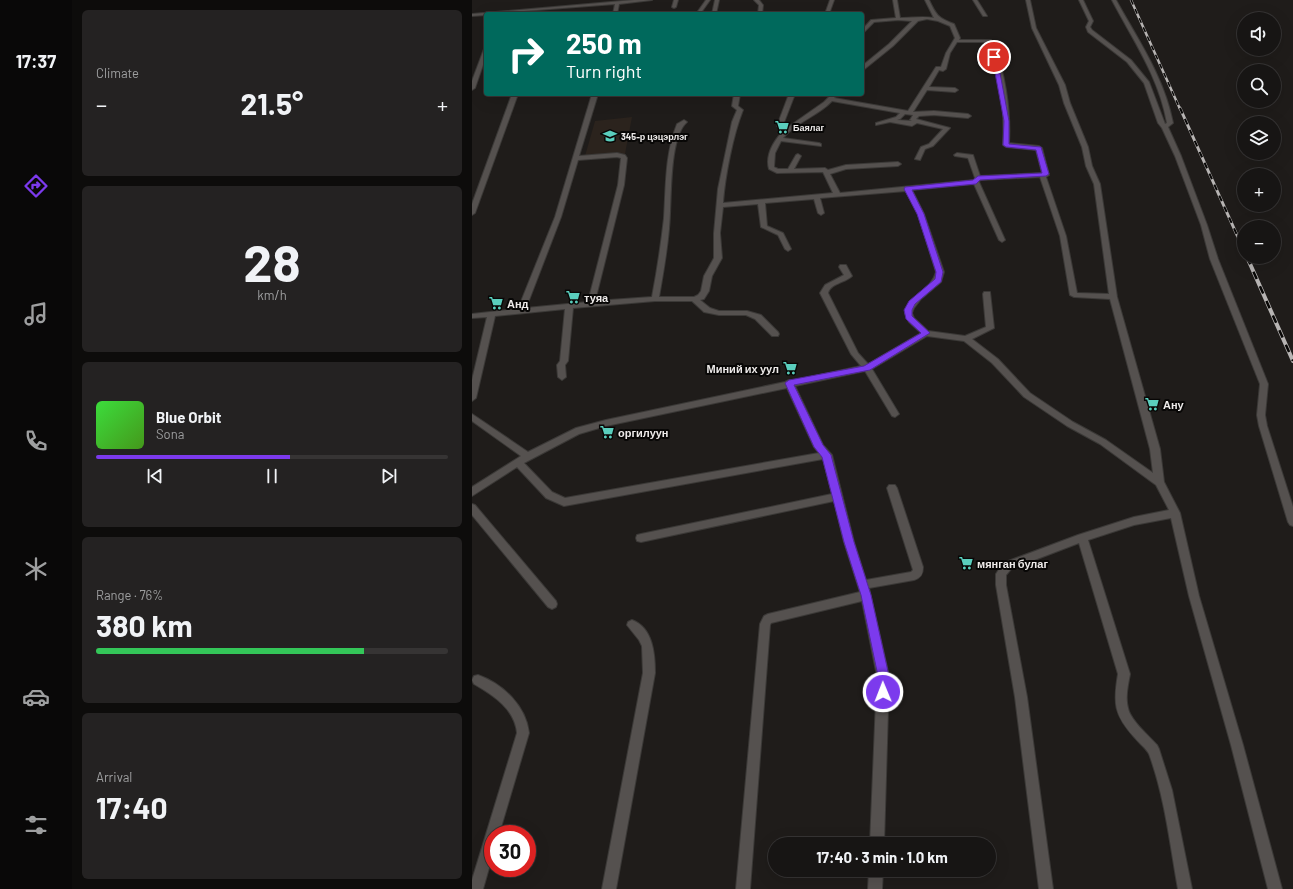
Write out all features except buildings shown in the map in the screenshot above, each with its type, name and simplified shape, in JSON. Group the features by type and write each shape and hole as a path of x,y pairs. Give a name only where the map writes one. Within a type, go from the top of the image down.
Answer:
{"street":[{"path":"510,12 650,0"},
{"path":"674,7 676,0"},
{"path":"699,12 708,0"},
{"path":"714,12 717,0"},
{"path":"756,0 761,5 760,12"},
{"path":"828,12 832,0"},
{"path":"896,0 898,19"},
{"path":"927,0 934,15 939,20"},
{"path":"975,0 985,15"},
{"path":"1028,0 1034,28 1062,85 1067,103 1085,147 1089,166 1097,184 1113,297 1155,449 1160,482 1175,513 1194,596 1237,745 1275,889"},
{"path":"1081,0 1091,22 1088,29 1129,61 1147,83 1160,123 1165,128 1186,176 1204,225 1214,259 1264,384 1261,415 1263,426 1293,522"},
{"path":"1114,0 1125,23 1148,61 1159,87 1170,123 1165,128"},
{"path":"615,12 617,3"},
{"path":"549,12 551,8"},
{"path":"472,15 484,14"},
{"path":"864,31 873,21 898,19 916,20 927,18 939,20 952,25 958,38 948,53 943,69 938,68 926,88 907,112 891,121 878,124"},
{"path":"864,67 891,45 916,20"},
{"path":"720,205 908,189 977,180 1042,176 1046,174 1038,148 1006,145 1006,121 1002,91 989,41 955,41"},
{"path":"472,88 484,55"},
{"path":"926,88 955,90"},
{"path":"472,213 513,96"},
{"path":"521,311 558,217 594,96"},
{"path":"472,316 591,304 655,299 694,299 701,297 705,291 708,276 718,258 720,205 724,173 740,110 735,106 737,96"},
{"path":"786,130 780,126 791,96"},
{"path":"898,164 846,167 826,172 825,170 777,171 771,168 771,154 786,130 820,109 833,97 918,114 934,113 968,116"},
{"path":"916,121 913,120 918,114"},
{"path":"891,121 912,124 916,121 947,128 931,145 923,148 918,159"},
{"path":"655,299 667,218 668,189 673,140 680,124 684,122"},
{"path":"779,139 792,142 801,141 819,145"},
{"path":"576,158 617,155 623,156 624,158 621,185 591,304"},
{"path":"957,155 971,156 977,180 1002,240"},
{"path":"790,170 798,156"},
{"path":"826,172 837,194"},
{"path":"1042,176 1063,236 1074,295 1113,297"},
{"path":"908,189 921,214 940,272 938,280 912,303 908,310 909,317 926,333 966,339 995,361 1027,395 1070,424 1103,442 1160,482"},
{"path":"816,196 821,213"},
{"path":"761,201 764,227 781,234 788,249"},
{"path":"843,266 848,276 827,286 824,289 824,293 855,354 867,368 895,414"},
{"path":"966,339 990,328 987,294"},
{"path":"694,299 706,310 719,313 747,313 758,317 774,334"},
{"path":"562,377 561,365 564,361 569,307"},
{"path":"472,398 492,314"},
{"path":"472,492 518,462 576,431 606,423 789,383 867,368 926,333"},
{"path":"789,383 819,447 827,455 849,542 865,590 883,676 877,837"},
{"path":"472,417 528,457"},
{"path":"518,462 549,494 564,502 827,455"},
{"path":"743,889 765,624 768,619 914,576 918,572 918,567 892,488"},
{"path":"641,538 838,496"},
{"path":"472,508 552,604"},
{"path":"1046,889 1021,696 1000,574 1007,566 1082,538 1134,521 1175,513"},
{"path":"1082,538 1124,674 1121,692 1122,711 1130,724 1153,749 1166,790 1185,889"},
{"path":"609,889 649,673 650,652 643,635 632,625"},
{"path":"474,678 500,695 520,717 523,727 523,733 476,889"},
{"path":"875,889 876,877"}],"shaded area":[{"name":"345-р цэцэрлэг","path":"632,117 625,154 585,156 595,121"}],"railway":[{"path":"1131,0 1180,109"},
{"path":"1180,108 1237,235"},
{"path":"1250,264 1293,361"}],"place":[{"name":"Баялаг","path":"782,127"},
{"name":"345-р цэцэрлэг","path":"610,136"},
{"name":"туяа","path":"573,297"},
{"name":"Анд","path":"496,303"},
{"name":"Миний их уул","path":"790,368"},
{"name":"Ану","path":"1152,404"},
{"name":"оргилуун","path":"607,432"},
{"name":"мянган булаг","path":"966,563"}],"route":[{"path":"883,692 883,676 866,595 849,542 827,455 819,447 789,383 867,368 926,333 909,317 908,310 912,303 938,280 940,272 921,214 908,189 976,182 978,178 1042,176 1046,174 1038,148 1006,145 1006,121 1002,91 994,57"}]}
